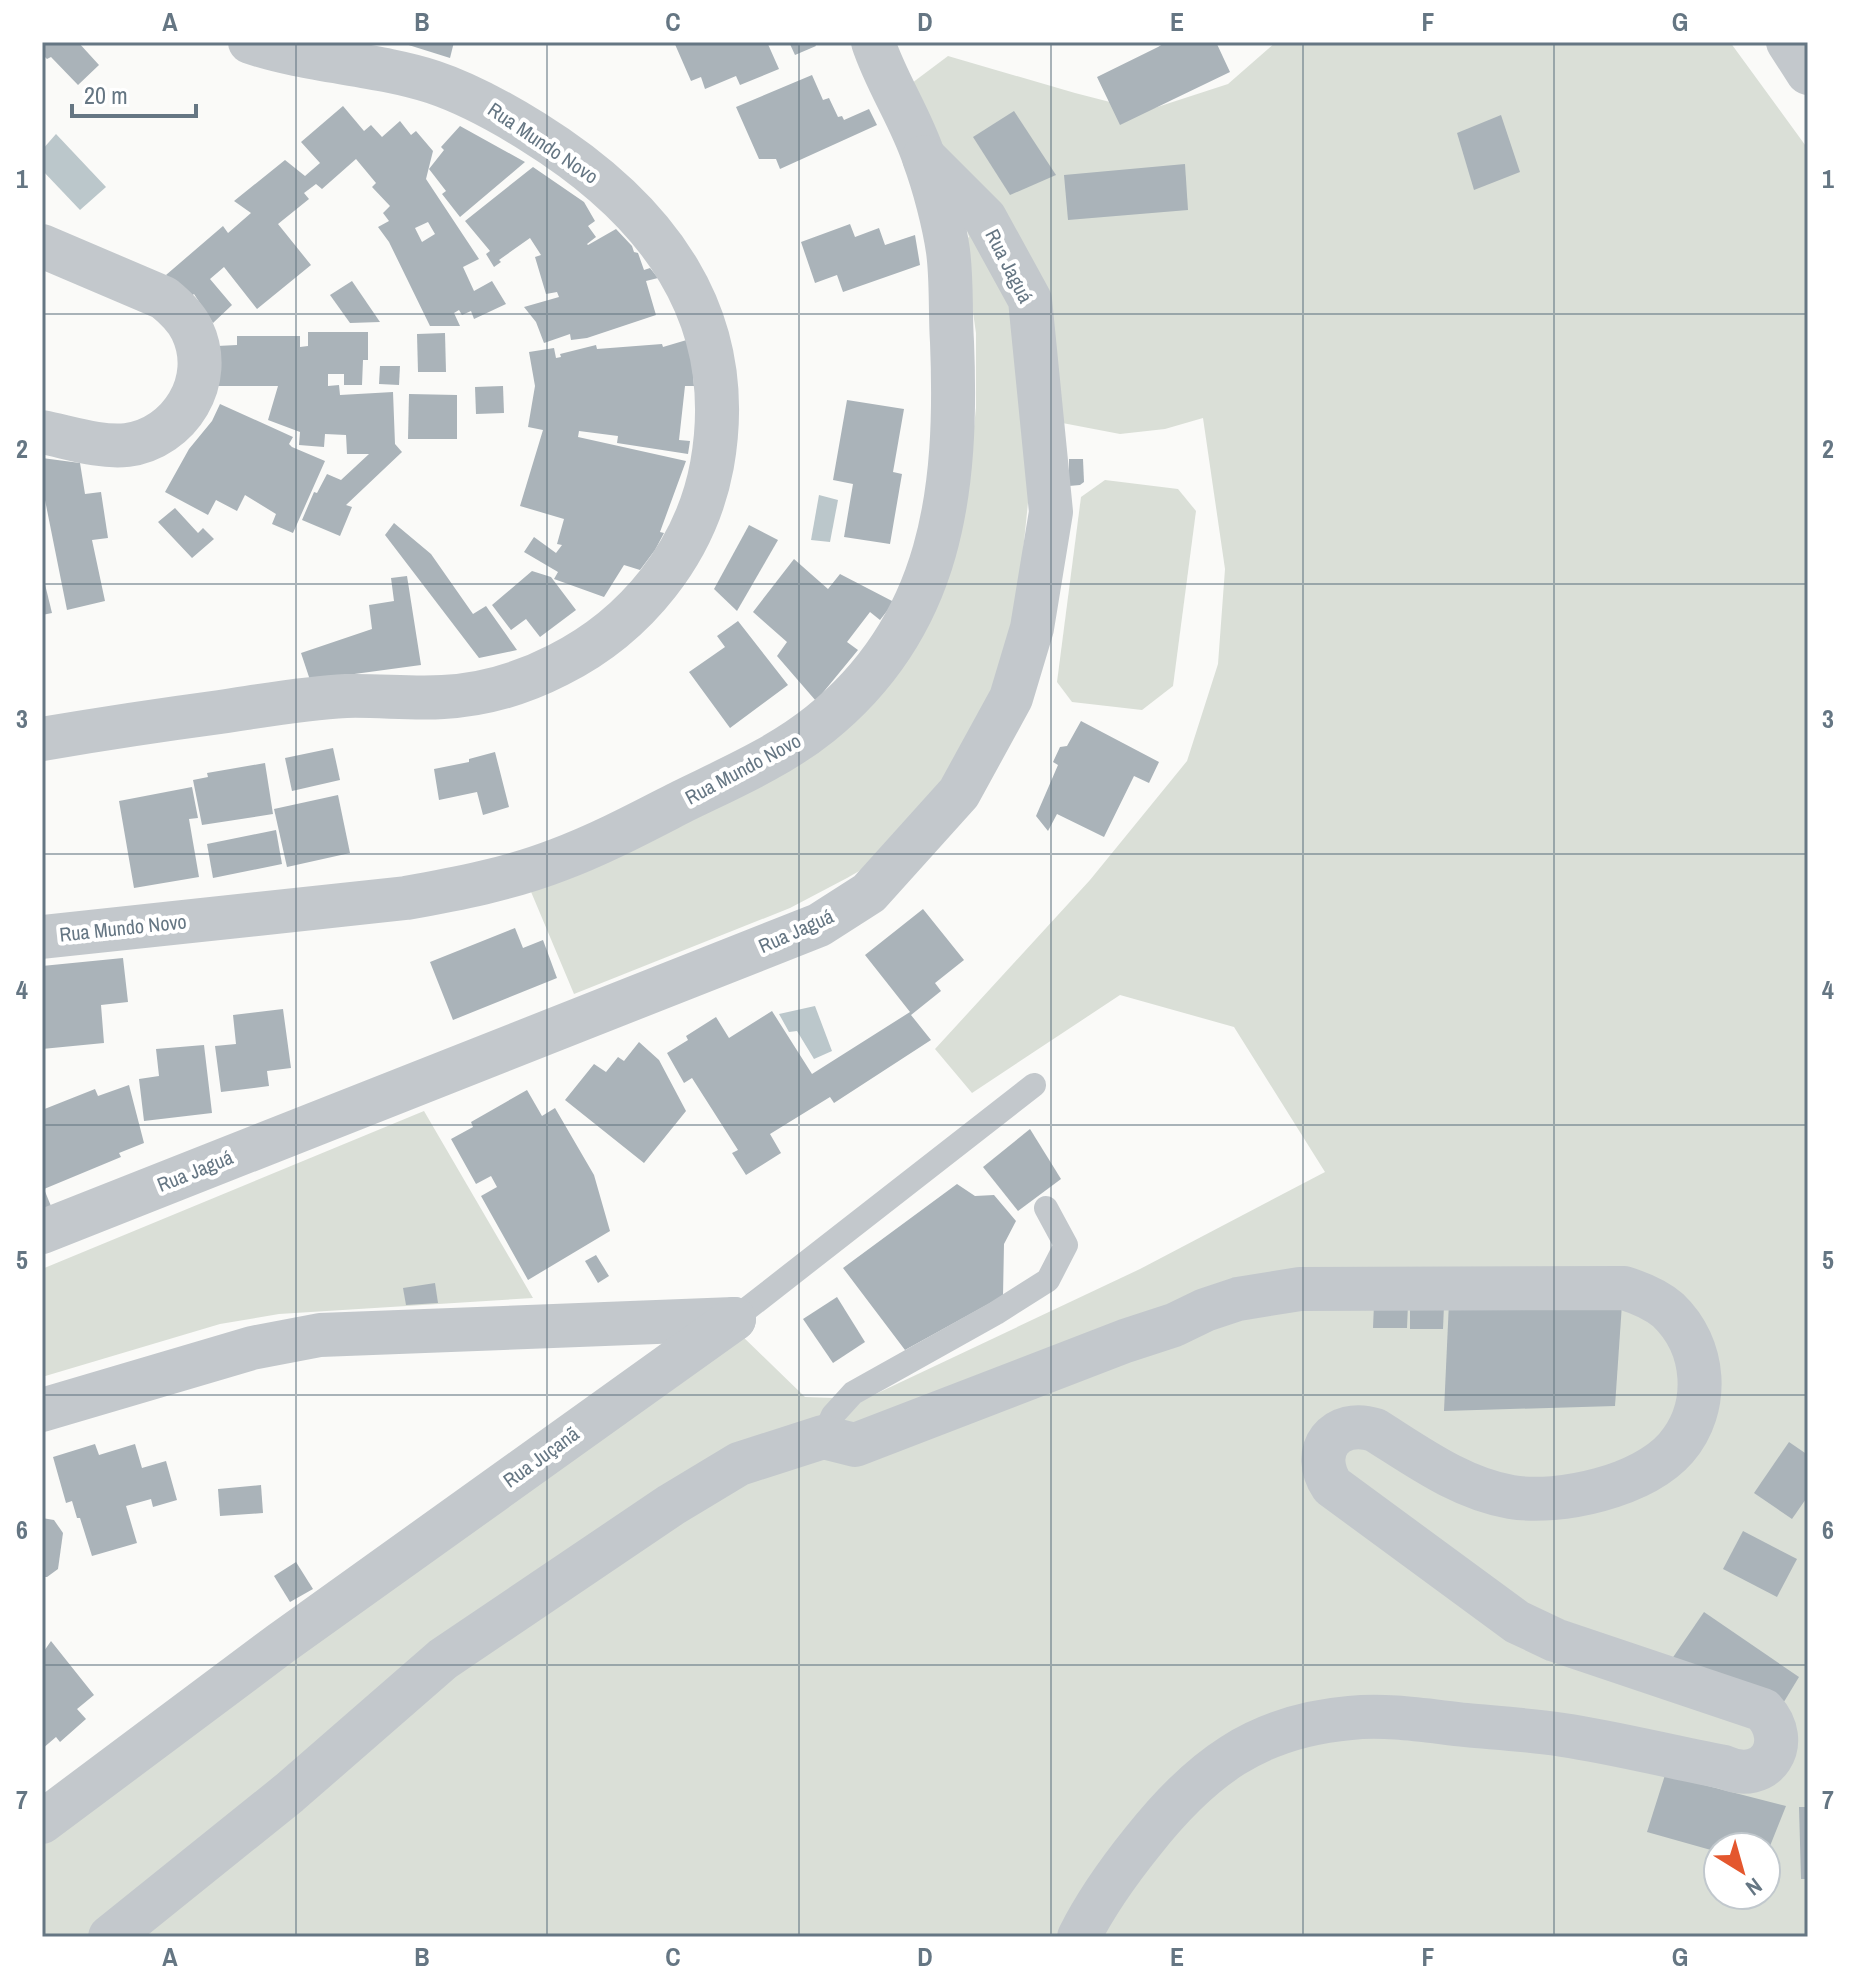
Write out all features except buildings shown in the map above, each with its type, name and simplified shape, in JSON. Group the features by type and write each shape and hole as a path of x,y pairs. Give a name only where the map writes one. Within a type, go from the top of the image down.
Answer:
{"street":[{"name":"Rua Mundo Novo","path":"42,739 279,703 346,696 443,697 478,693 519,682 557,666 591,646 622,623 650,595 674,561 694,524 708,485 715,448 717,411 707,336 678,265 630,208 564,152 463,93 402,74 250,42"},
{"name":"Rua Mundo Novo","path":"42,937 406,898 460,889 509,876 604,840 761,763 810,732 848,700 895,643 915,604 930,564 950,481 954,400 948,251 924,157 873,42"},
{"path":"1788,42 1808,73"},
{"name":"Rua Jaguá","path":"42,1232 819,925 869,893 959,793 1011,698 1032,628 1051,512 1030,300 985,218 924,157"},
{"path":"42,246 164,298 181,312 193,331 199,353 199,374 194,396 174,422 147,440 125,445 103,444 42,432"},
{"path":"110,1937 289,1793 443,1659 671,1505 739,1464 823,1437 855,1445 1238,1299 1300,1289 1624,1288 1666,1308 1681,1324 1693,1345 1699,1366 1700,1390 1696,1411 1688,1430 1675,1448 1659,1462 1616,1484 1583,1494 1548,1499 1487,1492 1461,1482 1375,1430 1363,1426 1338,1432 1323,1453 1323,1464 1332,1486 1517,1622 1555,1640 1763,1710 1776,1730 1774,1753 1767,1762 1747,1773 1735,1772 1724,1767 1561,1734 1391,1718 1353,1717 1315,1722 1278,1733 1243,1749 1189,1787 1166,1810 1112,1878 1079,1937"},
{"path":"42,1410 252,1348 320,1335 734,1319"},
{"name":"Rua Juçanã","path":"42,1822 280,1644 734,1319"}],"lane":[{"name":"Rua Juçanã","path":"734,1319 1034,1085"},
{"path":"823,1437 833,1415 853,1393 996,1313 1048,1280 1066,1245 1046,1208"}],"shaded area":[{"path":"1276,42 1730,42 1808,149 1808,1937 42,1937 42,1828 738,1332 805,1397 865,1399 1140,1269 1325,1172 1234,1027 1120,995 972,1093 935,1049 1090,880 1187,761 1218,664 1225,569 1203,418 1165,429 1120,434 1031,417 1030,483 1016,620 965,764 868,866 790,908 574,994 529,887 812,753 969,473 976,408 976,333 963,242 969,237 942,156 912,83 948,56 1145,111 1228,84"},
{"path":"56,134 106,187 80,210 42,170 42,150"},
{"path":"1105,480 1178,489 1196,511 1173,686 1142,710 1072,702 1057,682 1081,497"},
{"path":"819,495 838,500 830,542 811,540"},
{"path":"815,1006 832,1051 814,1059 797,1031 789,1032 779,1014"},
{"path":"424,1111 533,1298 279,1314 220,1324 42,1377 42,1269"}]}
